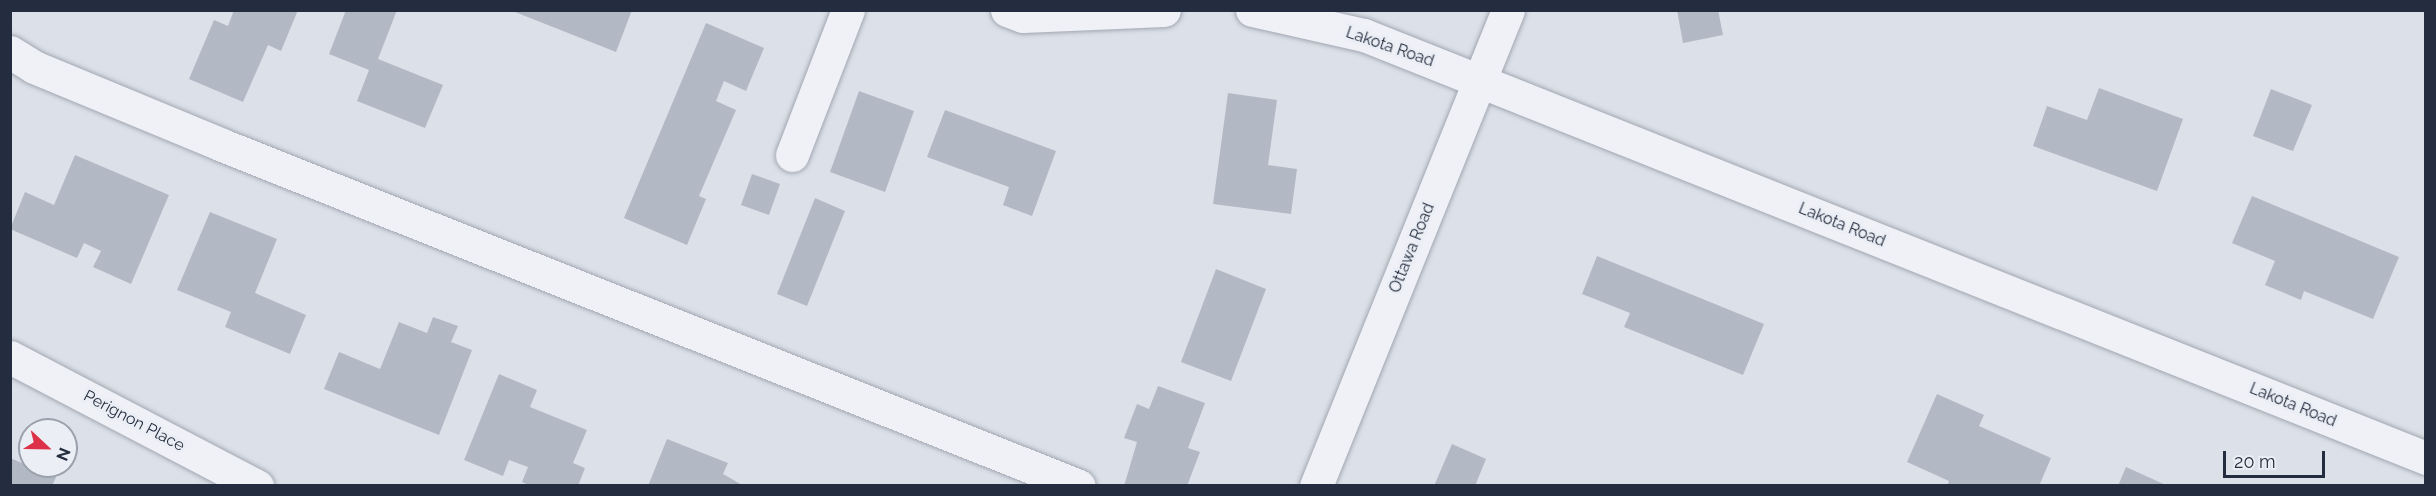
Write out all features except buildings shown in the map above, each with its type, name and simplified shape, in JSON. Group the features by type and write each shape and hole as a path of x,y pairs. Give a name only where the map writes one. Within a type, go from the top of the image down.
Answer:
{"street":[{"path":"792,155 848,10"},
{"path":"1007,10 1023,16 1164,10"},
{"name":"Lakota Road","path":"1252,10 1364,35 2426,458"},
{"name":"Ottawa Road","path":"1316,486 1508,10"},
{"path":"10,52 34,67 189,131 1079,486"},
{"name":"Perignon Place","path":"10,357 256,486"}]}
